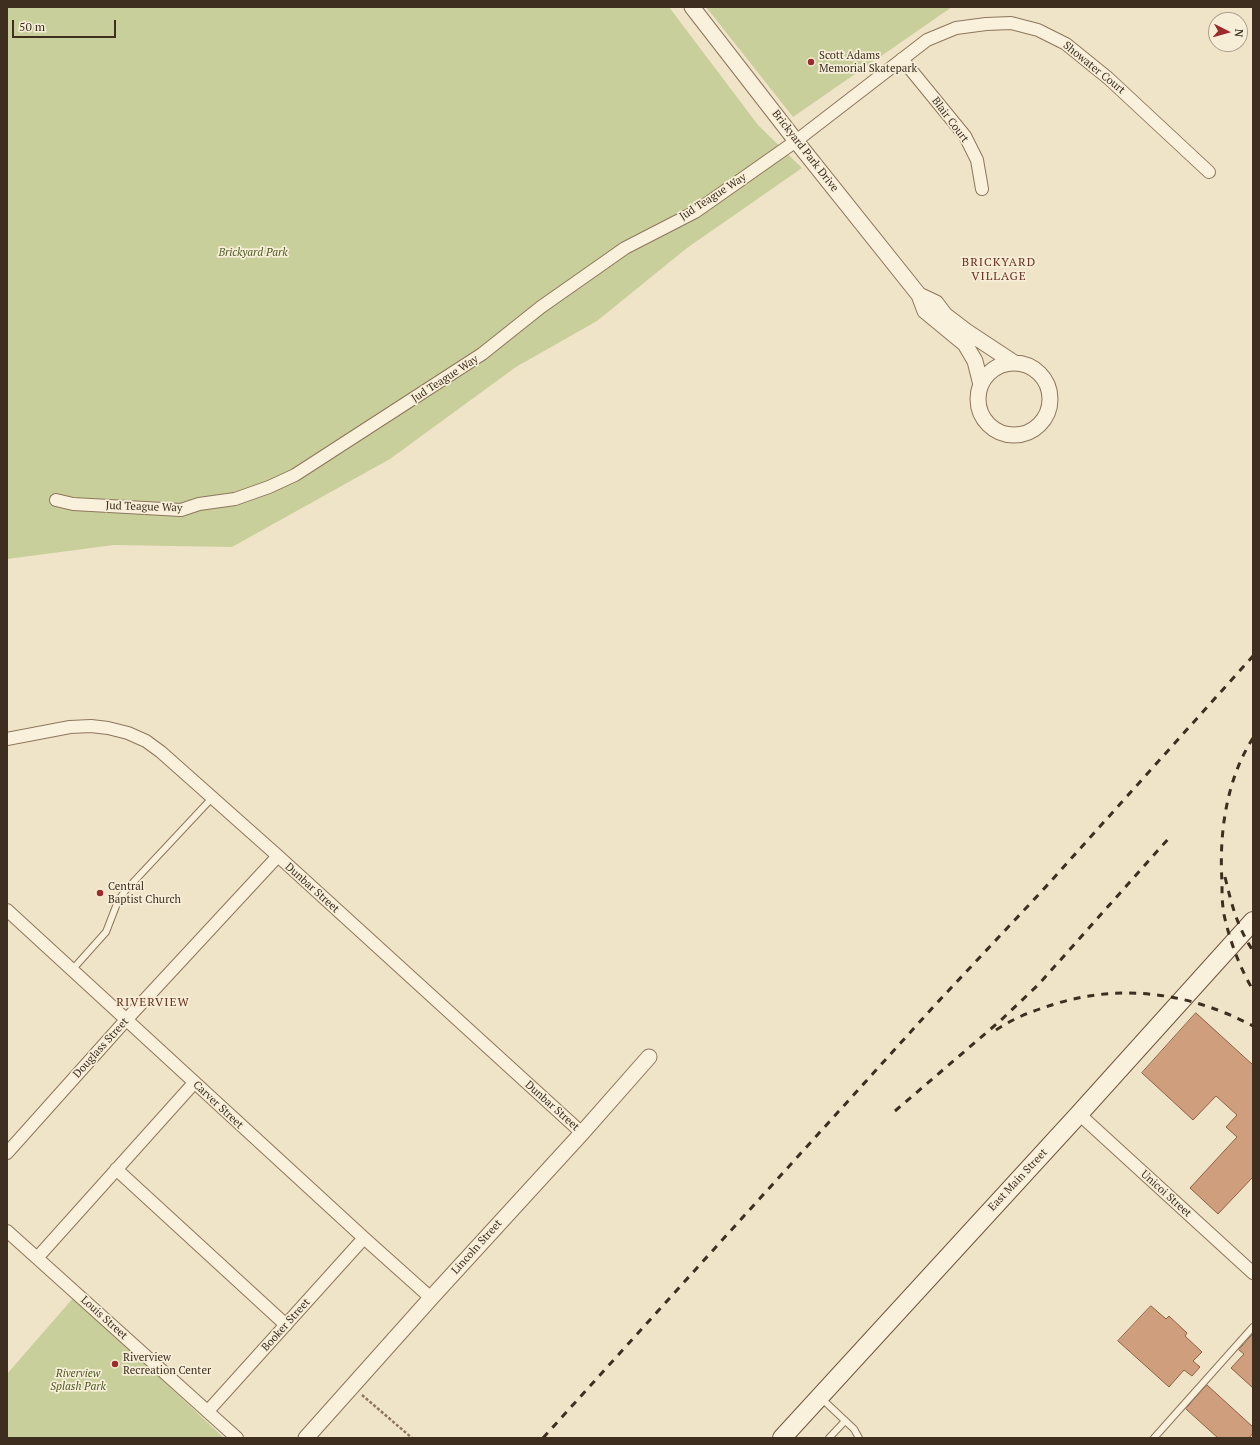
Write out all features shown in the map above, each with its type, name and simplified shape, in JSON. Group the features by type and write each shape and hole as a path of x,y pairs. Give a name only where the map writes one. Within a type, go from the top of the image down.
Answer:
{"main road":[{"name":"East Main Street","path":"782,1438 1079,1114 1253,921"}],"street":[{"name":"Brickyard Park Drive","path":"692,7 796,141 919,295 925,311 965,344 975,361 981,386"},
{"name":"Showater Court","path":"796,141 927,40 956,28 986,24 1011,23 1038,30 1066,44 1102,73 1209,172"},
{"name":"Blair Court","path":"902,59 965,136 977,160 982,189"},
{"name":"Jud Teague Way","path":"56,500 73,504 181,510 199,504 235,499 269,487 296,475 482,354 541,307 625,248 695,212 796,141"},
{"name":"Brickyard Park Drive","path":"919,295 936,303 946,315 966,332 1012,362"},
{"path":"1012,362 1024,364 1035,369 1044,377 1049,388 1051,400 1048,412 1042,423 1033,431 1021,435 1009,435 998,432 988,424 981,414 978,403 978,391 981,386 983,380 991,371 1001,365 1012,362"},
{"name":"Dunbar Street","path":"7,739 70,727 91,726 128,733 146,741 278,856 582,1133"},
{"name":"Douglass Street","path":"7,1153 126,1020 278,856"},
{"name":"Carver Street","path":"7,910 194,1083 431,1298"},
{"name":"Lincoln Street","path":"306,1438 649,1057"},
{"path":"37,1258 194,1083"},
{"name":"Unicoi Street","path":"1079,1114 1253,1273"},
{"path":"116,1170 286,1325"},
{"name":"Louis Street","path":"7,1231 237,1438"},
{"name":"Booker Street","path":"208,1411 364,1238"}],"lane":[{"path":"72,970 106,932 118,901 125,891 212,798"},
{"path":"1154,1438 1253,1327"},
{"path":"820,1396 854,1429 859,1438"},
{"path":"829,1438 845,1421"}],"path":[{"path":"352,1387 412,1438"}],"green space":[{"name":"Brickyard Park","path":"7,7 669,7 758,125 802,168 687,248 597,321 516,367 390,459 232,547 114,545 7,559"},
{"name":"Scott Adams Memorial Skatepark","path":"706,7 952,7 793,117"},
{"name":"Riverview Splash Park","path":"74,1297 224,1438 7,1438 7,1374"}],"building":[{"path":"1196,1013 1253,1065 1253,1177 1218,1214 1190,1188 1237,1137 1226,1127 1237,1115 1216,1096 1193,1120 1142,1073"},
{"path":"1151,1306 1166,1319 1169,1316 1187,1333 1185,1336 1202,1352 1193,1361 1200,1367 1192,1376 1184,1370 1169,1387 1118,1341"},
{"path":"1253,1334 1253,1388 1231,1368 1244,1354 1239,1350"},
{"path":"1207,1385 1253,1427 1253,1433 1249,1438 1218,1438 1186,1409"}],"railway":[{"path":"543,1438 935,1005 1042,891 1253,656"},
{"path":"1253,738 1236,771 1226,808 1223,826 1221,864 1222,900 1225,919 1236,956 1253,990"},
{"path":"895,1111 1000,1021 1039,984 1169,838"},
{"path":"1225,877 1236,916 1247,942 1253,951"},
{"path":"996,1030 1025,1015 1070,1000 1096,995 1123,993 1150,994 1176,998 1228,1014 1253,1026"}],"place":[{"name":"Scott Adams Memorial Skatepark","path":"811,62"},
{"name":"Central Baptist Church","path":"100,893"},
{"name":"Riverview Recreation Center","path":"115,1364"}],"district":[{"name":"BRICKYARD VILLAGE","path":"999,270"},
{"name":"RIVERVIEW","path":"153,1003"}]}
